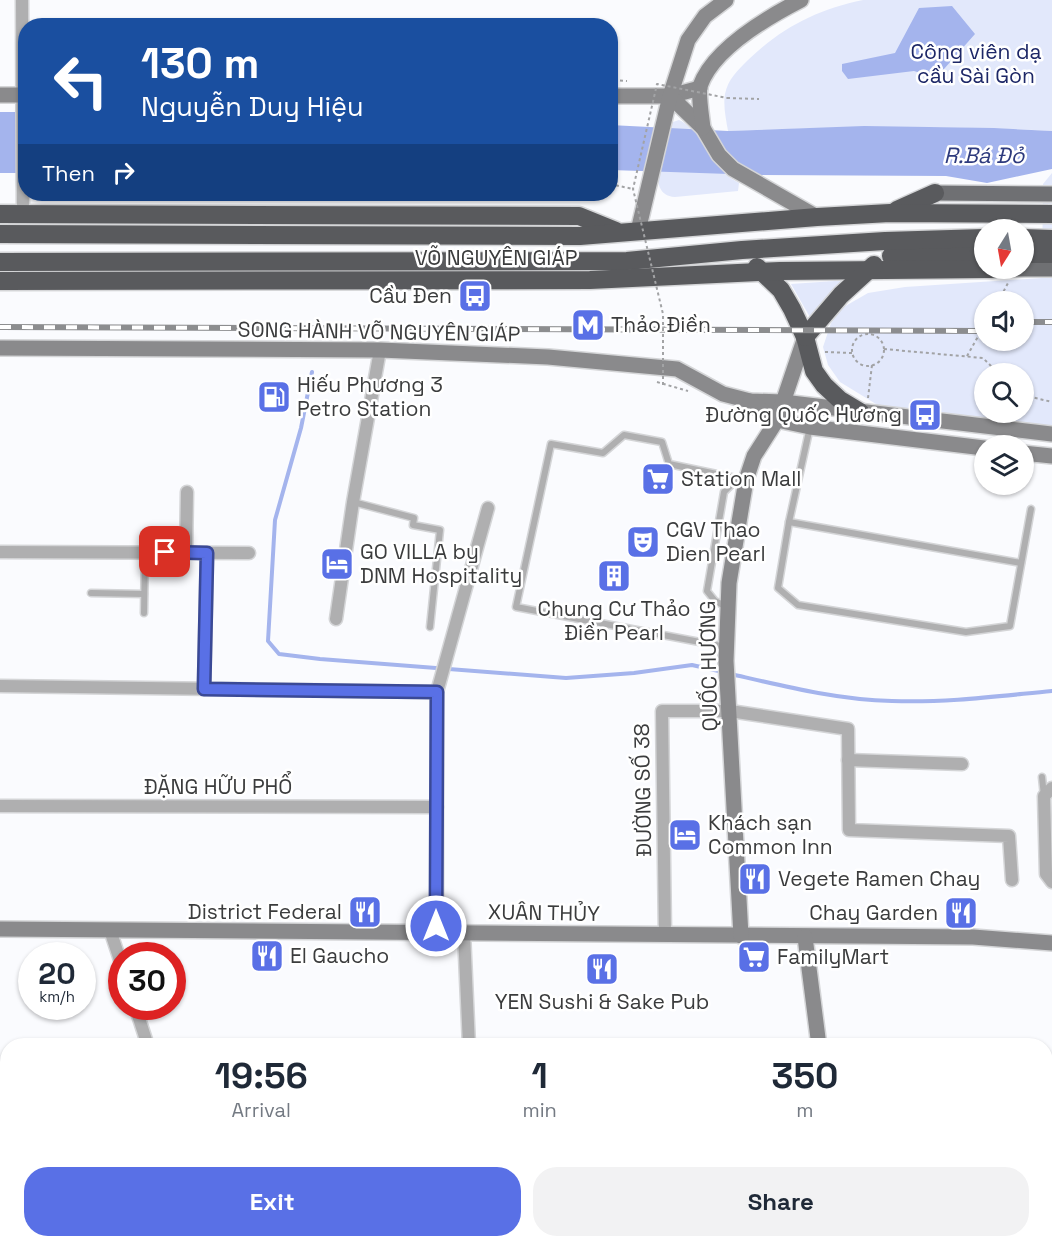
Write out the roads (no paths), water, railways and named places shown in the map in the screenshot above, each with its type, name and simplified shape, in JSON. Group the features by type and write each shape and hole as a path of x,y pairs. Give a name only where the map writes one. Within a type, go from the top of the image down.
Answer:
{"highway":[{"name":"VÕ NGUYÊN GIÁP","path":"890,213 935,193"},
{"name":"VÕ NGUYÊN GIÁP","path":"0,234 579,236 890,213 1052,214"},
{"name":"VÕ NGUYÊN GIÁP","path":"0,214 579,216 629,232"},
{"name":"VÕ NGUYÊN GIÁP","path":"0,262 593,262 885,241 974,238"},
{"path":"1034,238 1052,238"},
{"name":"VÕ NGUYÊN GIÁP","path":"741,250 768,262 974,254"},
{"path":"741,250 781,290 805,337 814,371 824,385 840,400 867,407"},
{"path":"1034,254 1052,254"},
{"path":"805,337 841,295 884,256"},
{"name":"VÕ NGUYÊN GIÁP","path":"0,281 578,280 761,272 974,269"}],"main road":[{"path":"629,232 651,174 670,96 688,40 705,16 726,0"},
{"path":"703,128 700,87 714,63 739,39 771,15 801,0"},
{"path":"618,96 670,96 700,87"},
{"path":"0,95 18,99"},
{"path":"670,96 703,128 719,155 744,176 816,217"},
{"path":"935,193 1052,194"},
{"path":"1034,269 1052,269"},
{"name":"QUỐC HƯƠNG","path":"741,936 726,654 729,583 746,480 754,456 777,420 805,337"},
{"name":"SONG HÀNH VÕ NGUYÊN GIÁP","path":"0,348 380,350 548,357 677,369 723,394 750,401 867,407 1052,435"},
{"name":"SONG HÀNH VÕ NGUYÊN GIÁP","path":"750,401 777,420 810,427 974,447"},
{"path":"1034,454 1052,456"},
{"name":"XUÂN THỦY","path":"0,929 973,937 1052,943"},
{"path":"805,937 818,1038"}],"street":[{"path":"22,0 22,18"},
{"path":"23,201 23,214"},
{"path":"336,619 353,502 380,350"},
{"path":"186,553 187,492"},
{"path":"436,933 439,686 488,508"},
{"path":"0,552 249,553"},
{"path":"204,689 207,553"},
{"path":"0,686 204,689 439,686"},
{"name":"ĐƯỜNG SỐ 38","path":"665,935 662,711 730,711"},
{"path":"730,711 848,729 849,830 1010,836 1012,880"},
{"path":"848,760 962,764"},
{"path":"1048,792 1046,874 1052,882"},
{"name":"ĐẶNG HỮU PHỔ","path":"0,806 437,807"},
{"path":"110,930 114,942"},
{"path":"464,933 469,1038"},
{"path":"140,1020 145,1038"}],"lane":[{"path":"810,427 777,588 798,605 966,632 1010,626 1031,509"},
{"path":"726,654 516,607 551,444 603,453 624,435 662,442 669,464 746,480"},
{"path":"728,607 715,601 707,591 724,492 732,484 746,480"},
{"path":"353,502 414,518 412,525 440,531 430,627"},
{"path":"789,522 1021,563"},
{"path":"144,613 145,552"},
{"path":"91,593 144,594"},
{"path":"1042,777 1048,792"}],"water":[{"path":"952,6 975,34 936,78 914,71 848,79 842,71 842,64 895,53 919,8"},
{"path":"0,112 18,112 18,173 0,173"},
{"name":"R.Bá Đỏ","path":"618,125 728,131 864,126 1052,131 1052,169 987,183 946,176 759,175 618,170"}],"waterway":[{"path":"312,372 301,428 275,520 268,641 279,654 566,678 634,673 692,665 723,672"},
{"path":"731,674 811,692 872,700 952,700 1052,691"}],"railway":[{"path":"1034,322 1052,322"},
{"path":"0,327 974,331"}],"place":[{"name":"Cầu Đen","path":"475,296"},
{"name":"Thảo Điền","path":"588,325"},
{"name":"Hiếu Phương 3 Petro Station","path":"274,397"},
{"name":"Đường Quốc Hương","path":"925,415"},
{"name":"Station Mall","path":"658,479"},
{"name":"CGV Thao Dien Pearl","path":"643,542"},
{"name":"GO VILLA by DNM Hospitality","path":"337,564"},
{"name":"Chung Cư Thảo Điền Pearl","path":"614,576"},
{"name":"Khách sạn Common Inn","path":"685,835"},
{"name":"Vegete Ramen Chay","path":"755,879"},
{"name":"District Federal","path":"365,912"},
{"name":"Chay Garden","path":"961,913"},
{"name":"El Gaucho","path":"267,956"},
{"name":"FamilyMart","path":"754,957"},
{"name":"YEN Sushi & Sake Pub","path":"602,969"}],"park label":[{"name":"Công viên dạ cầu Sài Gòn","path":"976,64"}]}
